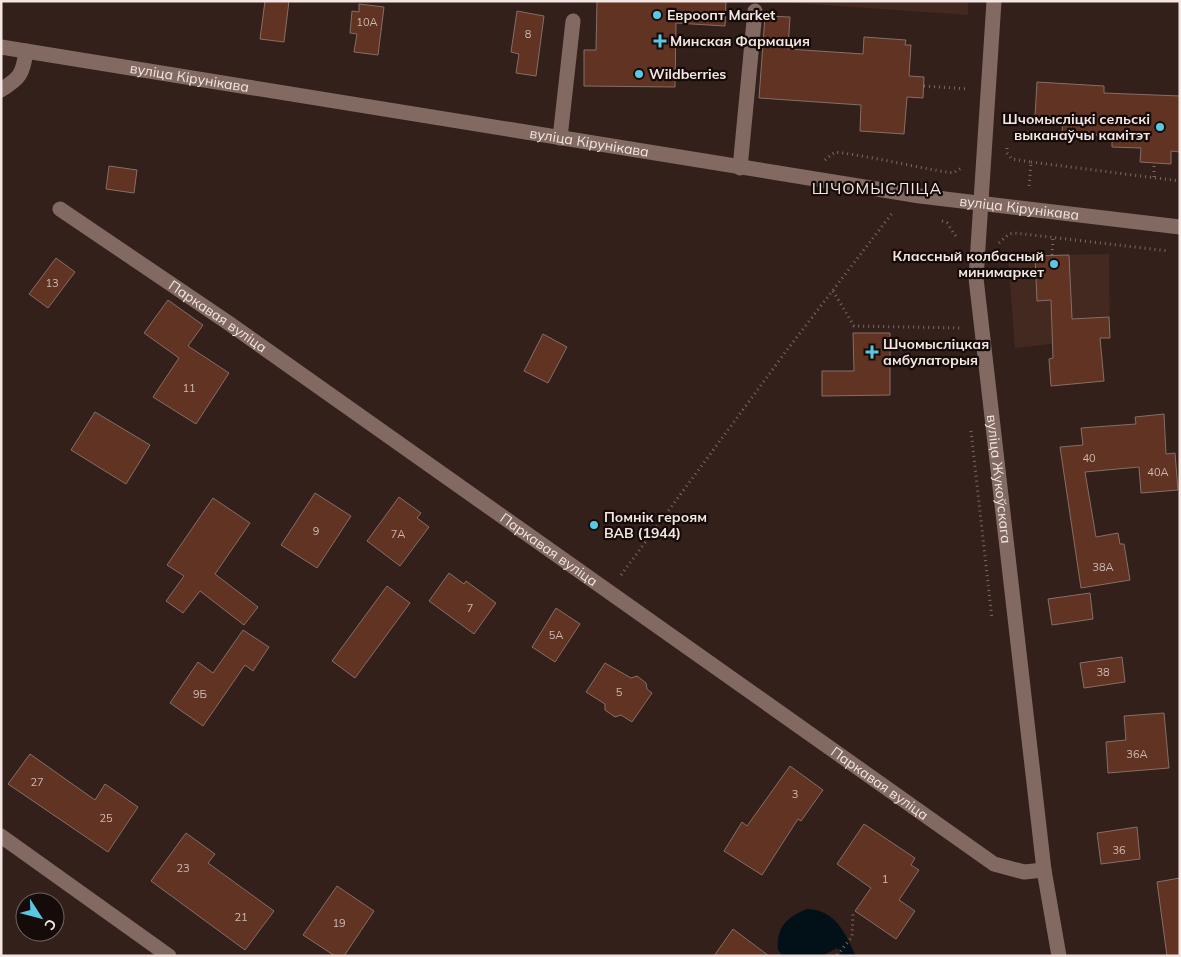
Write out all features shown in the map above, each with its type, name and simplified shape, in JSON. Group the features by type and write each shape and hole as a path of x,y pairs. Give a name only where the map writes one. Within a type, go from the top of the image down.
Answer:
{"street":[{"name":"вуліца Жукоўскага","path":"994,1 976,278 1044,870 1059,956"},
{"path":"740,168 755,11"},
{"path":"560,138 573,21"},
{"name":"вуліца Кірунікава","path":"1,48 980,205 1180,227"},
{"path":"1,90 15,81 23,71 26,51"},
{"name":"Паркавая вуліца","path":"60,209 230,324 994,864 1024,872 1044,870"},
{"path":"1,836 169,956"}],"path":[{"path":"834,152 882,159 897,165 953,173 963,167 966,162"},
{"path":"1031,162 1180,181"},
{"path":"1154,163 1154,178"},
{"path":"609,592 895,210"},
{"path":"939,220 947,223 957,238 958,248"},
{"path":"998,245 1009,234 1016,233 1168,252"},
{"path":"1052,255 1053,238"},
{"path":"833,291 854,326 962,328"},
{"path":"838,955 852,938 853,913"}],"shaded area":[{"path":"767,1 968,1 968,15"},
{"path":"1109,254 1110,337 1015,348 1008,256"},
{"path":"807,909 817,910 832,918 843,931 856,956 842,956 837,948 822,956 783,956 778,950 781,929 789,919"}],"building":[{"path":"265,1 289,1 284,42 260,39"},
{"path":"597,1 726,1 725,26 676,23 675,87 584,86 584,50 596,50"},
{"path":"359,4 384,7 378,55 354,52 357,34 350,33 352,11 359,12"},
{"path":"517,11 544,16 536,76 516,73 519,54 511,52"},
{"path":"765,16 790,17 788,49 863,54 864,37 906,40 905,45 911,45 909,76 924,77 923,98 907,97 904,134 860,131 861,105 759,98"},
{"path":"1037,82 1104,86 1104,93 1180,96 1180,152 1171,151 1171,164 1140,162 1141,148 1112,147 1112,136 1062,133 1063,118 1035,117"},
{"path":"109,166 137,170 134,193 106,189"},
{"path":"1069,255 1072,319 1109,317 1110,338 1100,338 1104,381 1051,386 1049,359 1053,358 1051,300 1037,301 1035,256"},
{"path":"56,258 75,272 48,308 29,294"},
{"path":"168,300 203,325 188,346 229,373 196,424 153,397 179,358 144,333"},
{"name":"Шчомысліцкая амбулаторыя","path":"853,333 890,333 890,395 822,396 822,371 854,371"},
{"path":"543,334 567,347 548,383 524,371"},
{"path":"95,412 150,445 126,484 71,450"},
{"path":"1164,414 1166,454 1175,453 1178,490 1141,493 1139,467 1085,472 1096,537 1118,533 1120,544 1124,544 1130,580 1081,588 1060,447 1083,445 1081,428 1136,424 1135,417"},
{"path":"315,493 351,516 317,568 281,545"},
{"path":"399,497 421,513 417,518 429,527 400,566 367,541"},
{"path":"213,498 250,523 215,574 258,607 244,625 200,591 183,613 166,601 184,576 167,565"},
{"path":"449,573 464,584 466,581 496,603 474,634 429,601"},
{"path":"387,586 410,603 355,678 332,661"},
{"path":"1090,593 1093,619 1052,625 1048,599"},
{"path":"556,608 580,624 555,662 532,647"},
{"path":"243,630 269,647 253,671 245,665 203,726 170,703 198,662 213,673"},
{"path":"1122,657 1125,682 1084,688 1080,663"},
{"path":"605,663 631,678 637,676 646,683 647,689 652,693 632,722 621,715 615,717 605,710 605,704 586,692"},
{"path":"1164,713 1169,768 1108,773 1106,742 1126,740 1124,716"},
{"path":"30,754 95,800 105,784 138,807 108,852 8,784"},
{"path":"790,766 823,790 801,821 798,819 762,875 724,851 742,822 747,826"},
{"path":"864,824 915,858 911,865 919,870 899,900 915,911 896,939 855,911 871,888 837,864"},
{"path":"1137,827 1140,859 1101,864 1097,833"},
{"path":"186,833 215,854 208,863 274,911 245,950 151,881"},
{"path":"1180,878 1180,956 1167,956 1157,882"},
{"path":"337,886 374,911 344,956 335,956 303,935"},
{"path":"733,929 769,956 714,956"}],"place":[{"name":"Евроопт Market","path":"657,15"},
{"name":"Минская Фармация","path":"660,41"},
{"name":"Wildberries","path":"639,74"},
{"name":"Шчомысліцкі сельскі выканаўчы камітэт","path":"1160,127"},
{"name":"Классный колбасный минимаркет","path":"1054,264"},
{"name":"Шчомысліцкая амбулаторыя","path":"872,352"},
{"name":"Помнік героям ВАВ (1944)","path":"594,525"}],"district":[{"name":"ШЧОМЫСЛІЦА","path":"877,188"}]}
